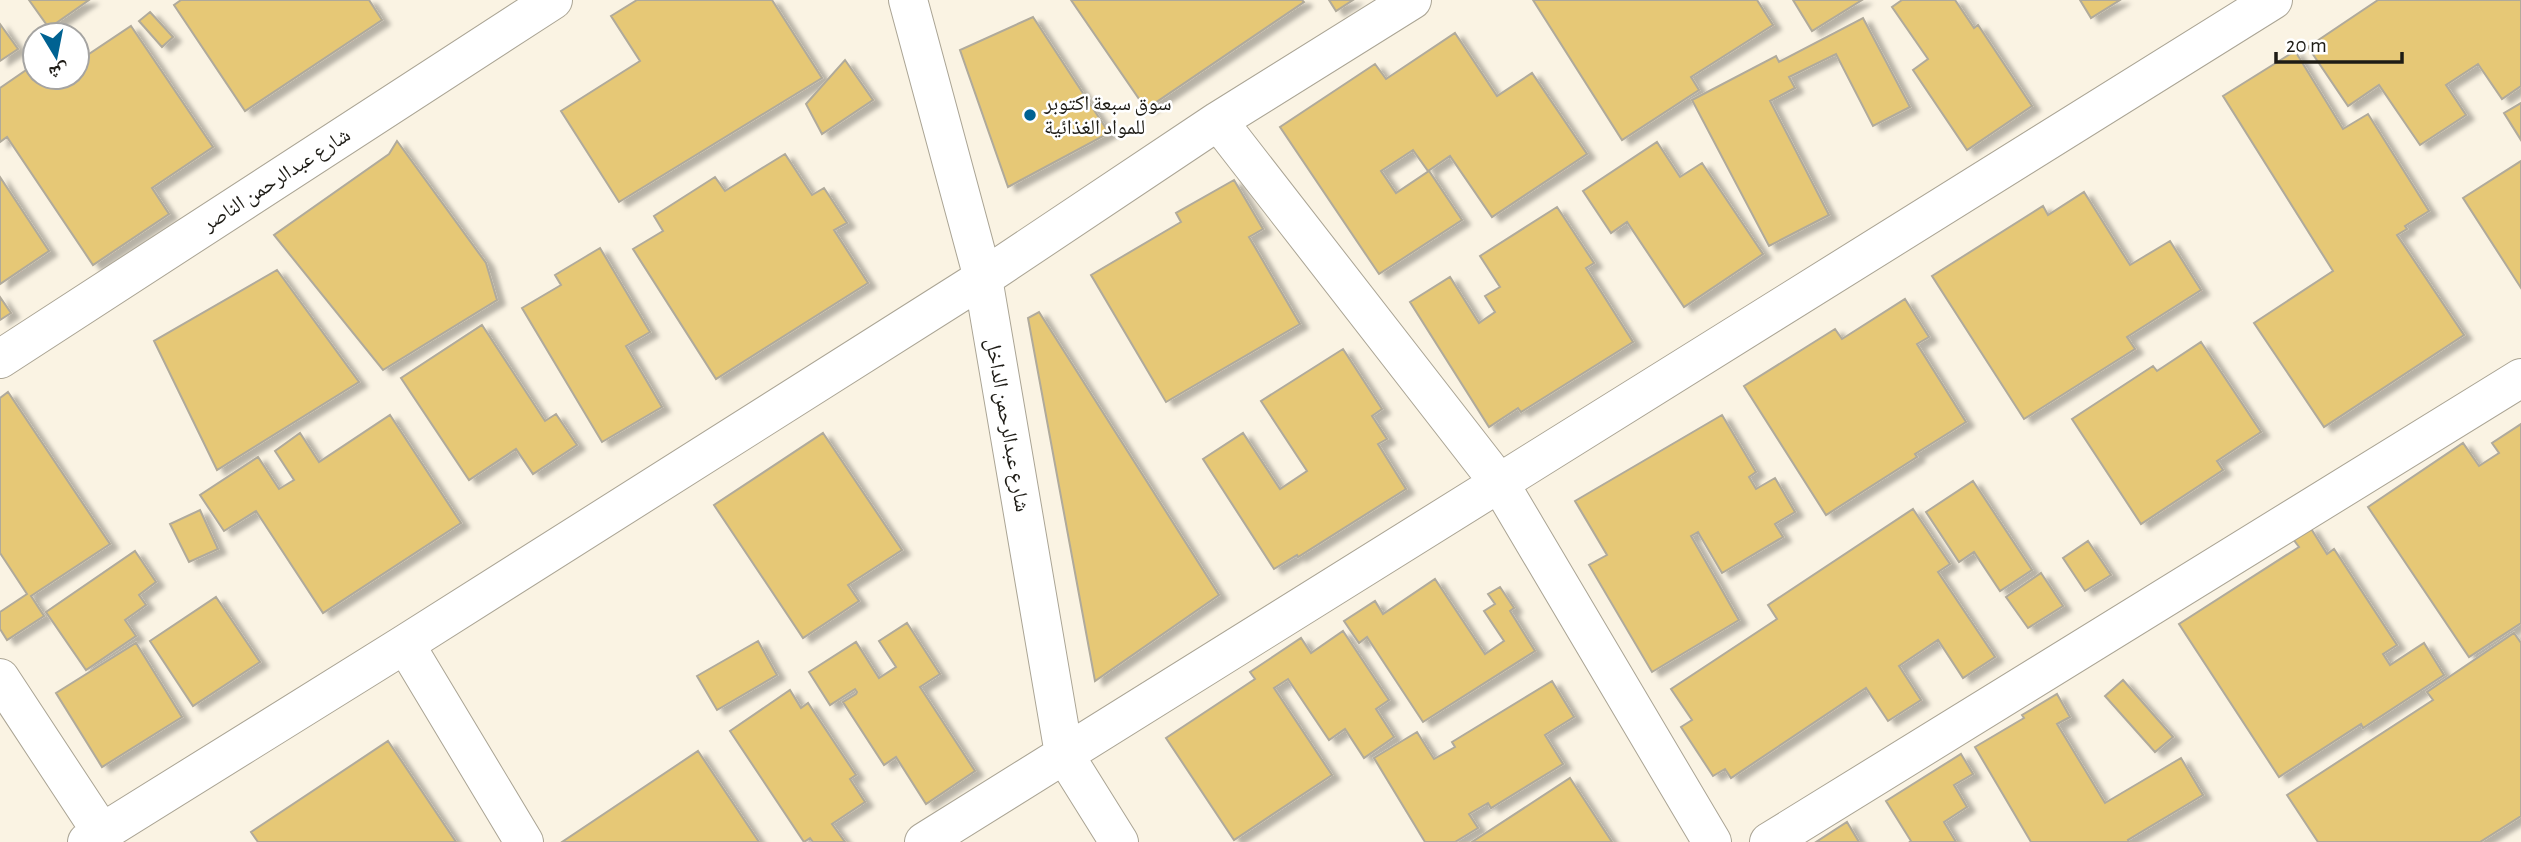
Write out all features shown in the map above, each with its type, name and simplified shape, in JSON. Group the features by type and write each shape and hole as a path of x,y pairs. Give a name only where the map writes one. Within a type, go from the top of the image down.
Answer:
{"street":[{"name":"شارع عبدالرحمن الناصر","path":"0,359 553,0"},
{"name":"شارع عبدالرحمن الداخل","path":"908,0 983,278 1064,754 1119,842"},
{"path":"0,678 95,837 983,278 1219,121 1412,0"},
{"path":"924,842 2273,0"},
{"path":"1219,121 1500,484 1712,842"},
{"path":"1769,842 2521,378"},
{"path":"405,644 524,842"}],"building":[{"path":"29,0 89,0 59,21 44,21"},
{"path":"181,0 369,0 382,20 245,111 174,5"},
{"path":"637,0 772,0 822,78 619,202 561,111 640,61 611,16"},
{"path":"1071,0 1302,0 1304,2 1146,109"},
{"path":"1329,0 1353,0 1336,11"},
{"path":"1533,0 1757,0 1773,25 1691,77 1699,90 1622,140"},
{"path":"1793,0 1862,0 1812,31"},
{"path":"1902,0 1955,0 1974,28 1978,25 2032,106 1967,150 1913,70 1928,59 1892,7"},
{"path":"2080,0 2120,0 2091,18"},
{"path":"2378,0 2521,0 2521,86 2502,99 2478,64 2446,85 2466,115 2420,145 2379,85 2348,106 2308,47"},
{"path":"150,12 173,37 162,47 139,21"},
{"path":"1033,17 1109,133 1008,187 960,50"},
{"path":"1863,18 1910,107 1873,126 1836,54 1789,77 1795,88 1770,101 1829,215 1769,246 1692,100 1776,56 1779,62"},
{"path":"0,24 18,49 0,61"},
{"path":"131,26 213,147 152,188 169,214 93,265 7,137 0,142 0,88 21,74 21,91 91,91 91,53"},
{"path":"1455,33 1497,96 1532,73 1587,154 1492,217 1450,156 1428,171 1413,150 1381,171 1396,193 1429,171 1462,220 1379,274 1280,127 1375,64 1386,79"},
{"path":"2295,51 2343,129 2368,114 2429,211 2405,226 2407,229 2397,235 2464,335 2324,427 2254,323 2333,271 2223,96"},
{"path":"845,60 873,100 822,134 806,104"},
{"path":"2521,103 2521,140 2504,113"},
{"path":"397,141 486,263 497,300 383,370 274,235 389,154"},
{"path":"1657,142 1680,177 1702,163 1763,254 1684,307 1627,222 1611,233 1583,191"},
{"path":"785,154 812,195 824,188 847,223 834,230 868,283 716,379 633,249 663,231 654,216 715,177 725,191"},
{"path":"2521,161 2521,288 2463,198"},
{"path":"0,177 49,251 0,284"},
{"path":"1234,180 1263,229 1249,237 1300,324 1166,402 1091,275 1181,222 1176,213"},
{"path":"2084,192 2130,265 2170,241 2201,290 2127,337 2135,349 2024,419 1932,276 2043,206 2048,215"},
{"path":"1557,207 1594,263 1586,268 1633,342 1521,412 1518,408 1489,427 1410,302 1450,277 1479,323 1495,312 1485,296 1500,287 1480,256"},
{"path":"600,248 650,332 626,346 662,407 602,442 522,308 561,285 555,275"},
{"path":"277,270 359,382 217,470 154,341"},
{"path":"0,297 11,313 0,320"},
{"path":"1905,299 1929,337 1917,344 1966,422 1826,515 1744,386 1835,329 1842,339"},
{"path":"1039,312 1219,595 1095,681 1028,318"},
{"path":"482,325 545,421 556,414 577,445 533,474 516,449 469,480 401,378"},
{"path":"2201,342 2261,432 2217,461 2223,470 2141,524 2072,419 2153,366 2157,371"},
{"path":"1343,349 1382,409 1372,416 1387,439 1378,444 1406,489 1298,557 1297,555 1274,569 1203,459 1243,433 1280,489 1307,471 1261,401"},
{"path":"8,392 110,544 31,596 44,616 7,640 0,629 0,612 27,594 0,553 0,398"},
{"path":"390,415 461,523 323,613 256,511 224,531 200,495 258,457 279,489 294,480 275,451 300,433 319,462"},
{"path":"1722,415 1756,472 1749,477 1756,489 1775,478 1795,512 1775,524 1783,537 1722,573 1698,532 1691,536 1739,620 1652,672 1589,565 1607,555 1575,501"},
{"path":"2521,424 2521,623 2469,657 2368,507 2463,443 2479,466 2499,453 2492,443"},
{"path":"823,433 902,550 848,585 859,601 803,638 714,505"},
{"path":"1973,481 2032,570 2000,591 1974,552 1959,562 1926,512"},
{"path":"1913,509 1950,564 1938,572 1995,657 1963,678 1938,640 1899,666 1921,700 1888,721 1866,688 1731,778 1725,769 1713,776 1681,727 1692,720 1671,689 1777,619 1768,605"},
{"path":"200,510 218,549 189,562 170,524"},
{"path":"2310,527 2327,554 2334,549 2397,645 2383,654 2390,665 2424,643 2444,675 2363,728 2361,724 2279,777 2179,624 2299,547 2293,539"},
{"path":"2088,541 2111,575 2085,591 2063,558"},
{"path":"135,551 156,582 139,595 146,605 125,620 136,636 86,670 46,612"},
{"path":"2041,573 2063,606 2028,628 2006,597"},
{"path":"1435,579 1485,654 1504,641 1484,611 1495,604 1488,594 1500,587 1514,608 1510,611 1535,651 1423,722 1367,637 1359,643 1344,621 1375,601 1383,614"},
{"path":"216,597 260,662 193,706 150,641"},
{"path":"907,623 940,674 920,687 975,771 926,804 896,757 884,765 843,702 856,694 855,689 830,705 809,672 856,642 879,678 896,667 879,641"},
{"path":"1343,631 1389,700 1376,709 1394,737 1364,758 1345,729 1329,740 1288,679 1274,688 1332,775 1234,840 1166,738 1255,679 1250,672 1301,638 1311,653"},
{"path":"2514,633 2521,643 2521,816 2480,842 2318,842 2287,795 2433,700 2427,692"},
{"path":"758,641 777,675 717,710 697,676"},
{"path":"136,643 182,717 102,767 56,693"},
{"path":"2123,680 2173,737 2155,752 2105,696"},
{"path":"1552,681 1574,717 1545,735 1563,764 1491,808 1488,803 1469,814 1478,828 1455,842 1425,842 1374,758 1417,732 1434,759 1455,747 1452,742"},
{"path":"790,690 801,708 808,703 856,775 850,779 865,802 832,824 845,842 813,842 810,838 804,842 730,731"},
{"path":"2057,694 2070,717 2057,724 2105,803 2181,758 2203,795 2128,840 2129,842 2031,842 1975,747 2024,718 2022,715"},
{"path":"388,741 456,842 258,842 251,832"},
{"path":"698,751 759,842 562,842"},
{"path":"1961,754 1973,774 1954,785 1967,807 1944,822 1956,842 1909,842 1911,841 1886,801"},
{"path":"1570,778 1612,842 1472,842"},
{"path":"1847,822 1859,842 1816,842"}],"place":[{"name":"سوق سبعة اكتوبر للمواد الغذائية","path":"1030,115"}]}
